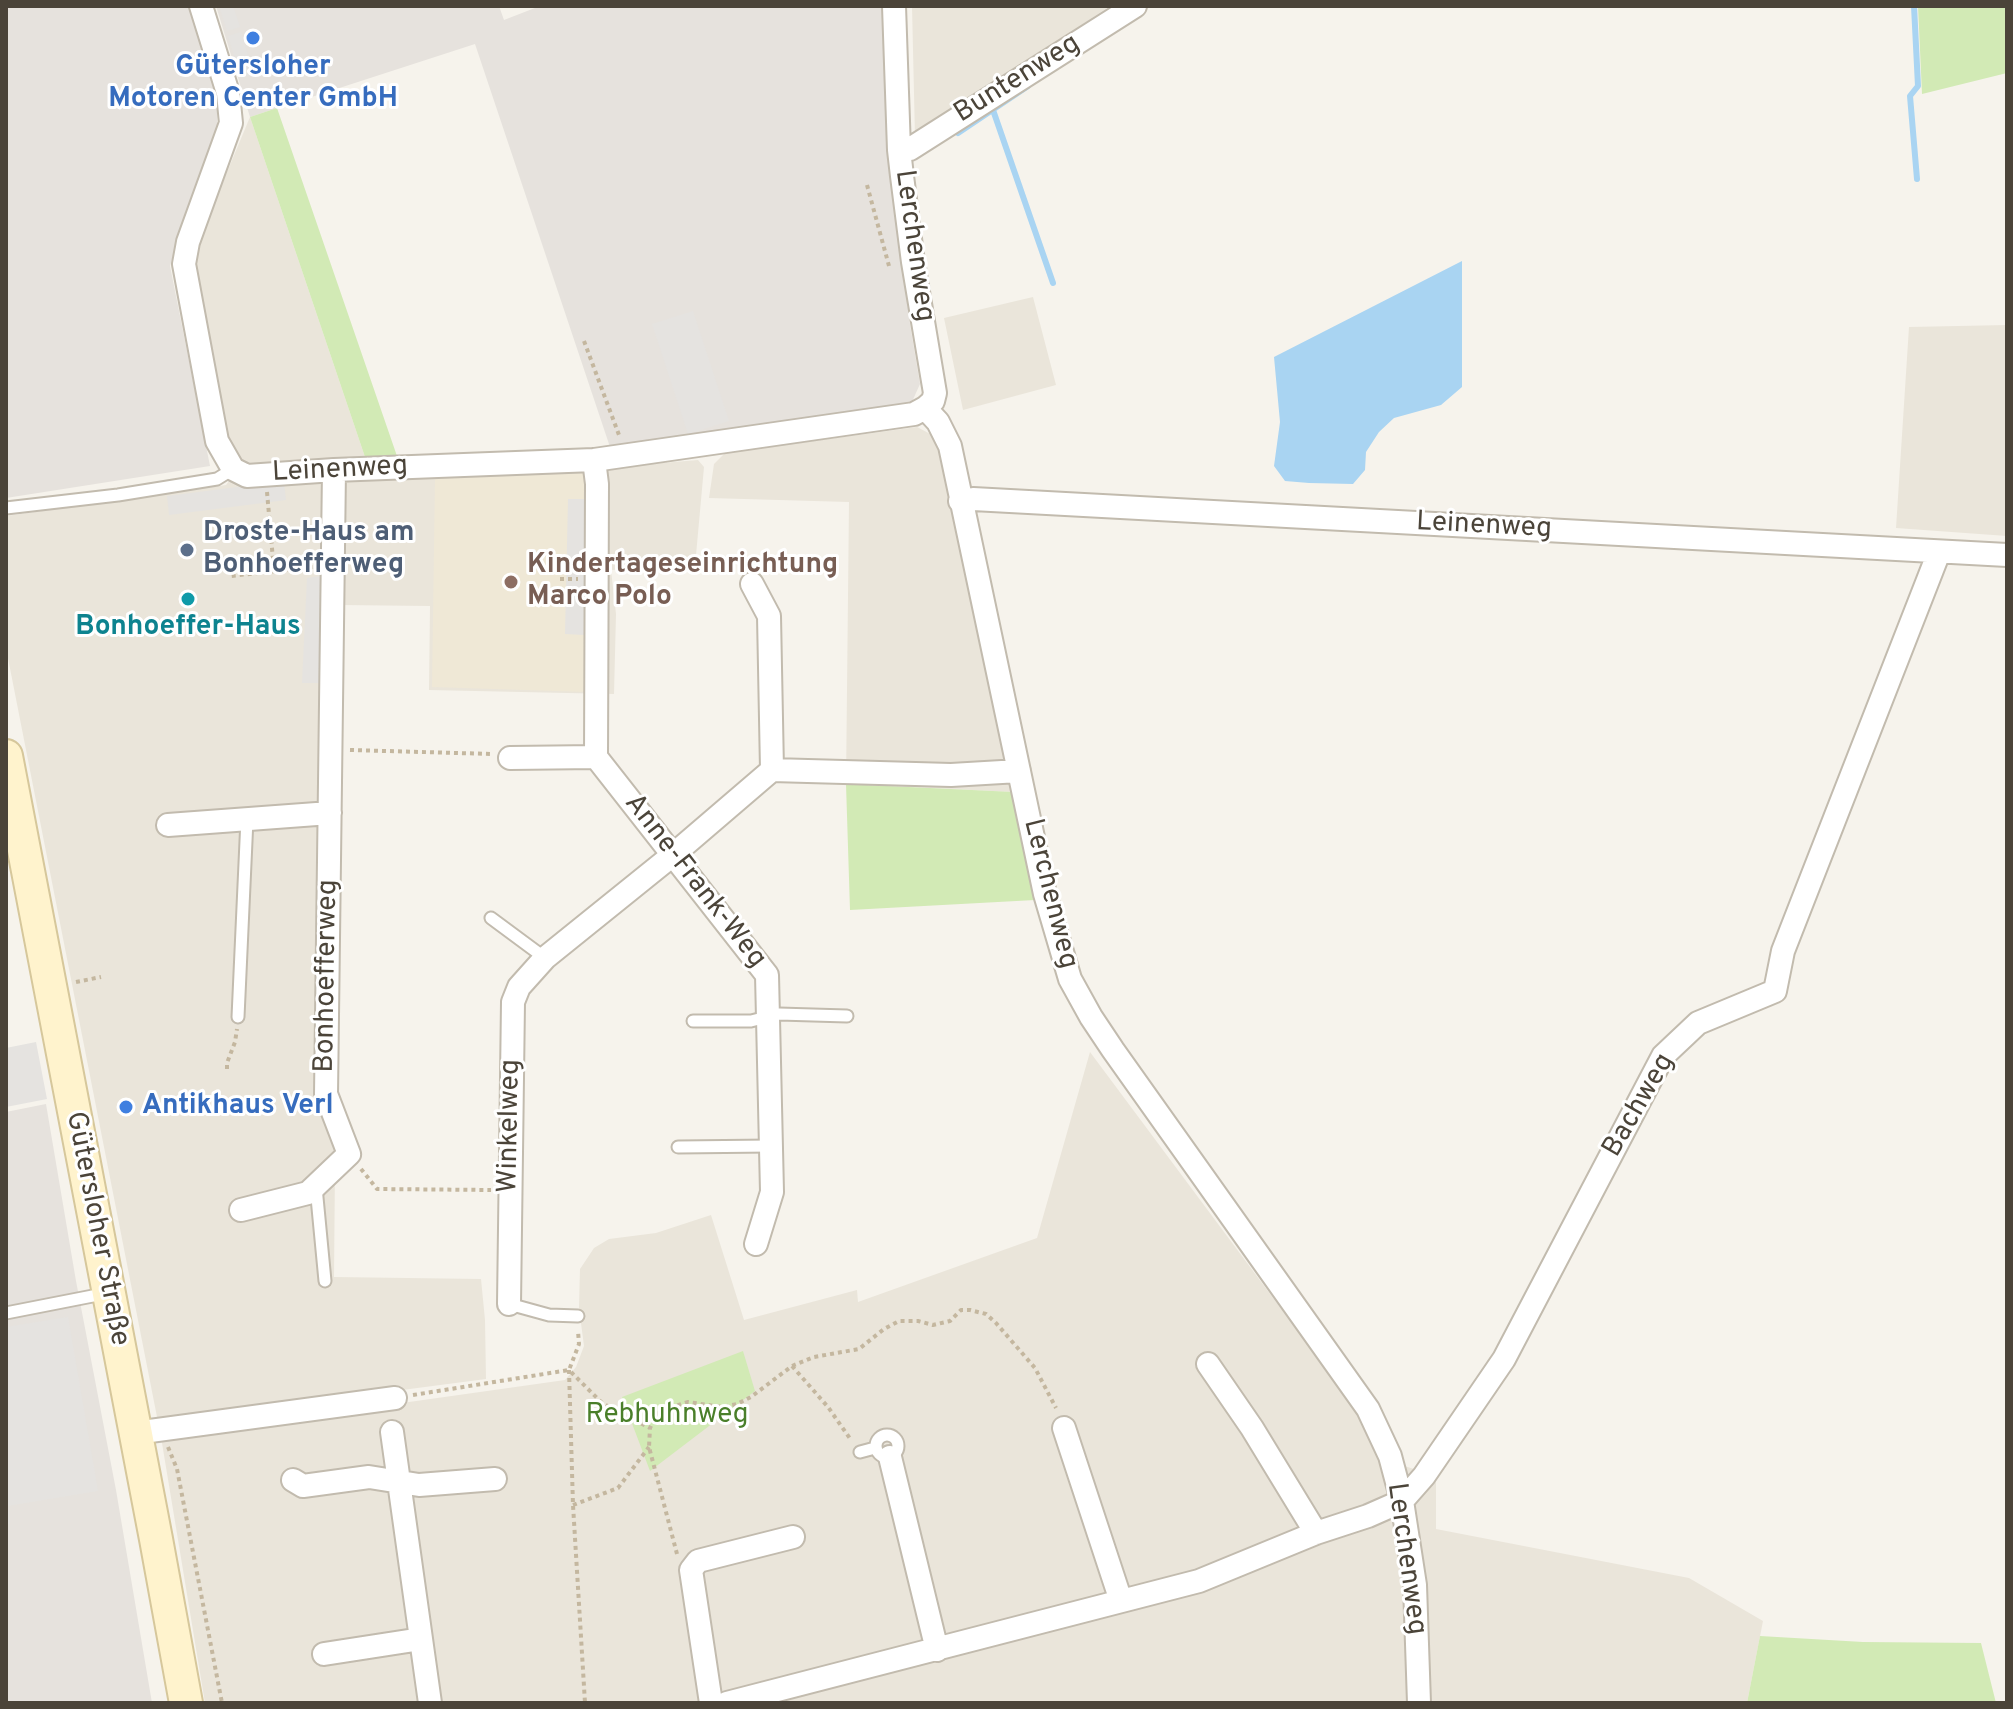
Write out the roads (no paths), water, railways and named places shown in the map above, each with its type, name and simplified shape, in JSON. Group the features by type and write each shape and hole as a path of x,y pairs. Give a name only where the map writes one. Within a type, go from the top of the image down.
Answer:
{"main road":[{"name":"Gütersloher Straße","path":"7,769 108,1293 148,1431 186,1703"}],"street":[{"name":"Leinenweg","path":"201,6 228,93 231,123 188,242 184,264 217,441 233,469 247,476 594,460 914,414 925,408"},
{"name":"Lerchenweg","path":"894,6 899,150 913,262 935,393 933,401 925,408 938,422 950,446 1045,894 1070,979 1113,1050 1368,1409 1390,1456 1402,1501 1415,1585 1419,1703"},
{"name":"Buntenweg","path":"899,150 910,149 1135,6"},
{"path":"510,758 596,757 597,484 594,460"},
{"name":"Bonhoefferweg","path":"316,1187 349,1154 326,1094 334,470"},
{"name":"Leinenweg","path":"960,501 973,499 2007,555"},
{"name":"Bachweg","path":"1402,1501 1424,1476 1504,1359 1663,1056 1698,1023 1775,991 1783,951 1939,552"},
{"path":"752,584 769,616 772,770 951,775 1019,771"},
{"name":"Anne-Frank-Weg","path":"596,757 767,975 772,1192 756,1244"},
{"name":"Winkelweg","path":"509,1304 513,1002 519,987 545,958 772,770"},
{"path":"168,825 330,813"},
{"path":"241,1210 308,1193 316,1187"},
{"path":"1208,1364 1252,1428 1316,1533"},
{"path":"148,1431 395,1398"},
{"path":"1064,1428 1121,1601"},
{"path":"392,1432 430,1703"},
{"path":"883,1453 937,1650"},
{"path":"293,1480 303,1486 369,1477 419,1485 495,1479"},
{"path":"727,1703 1199,1581 1402,1501"},
{"path":"711,1703 691,1570 698,1561 793,1537"},
{"path":"324,1654 421,1639"}],"lane":[{"path":"6,508 217,479 233,469"},
{"path":"238,1017 247,819"},
{"path":"491,918 545,958"},
{"path":"693,1021 751,1021 779,1014 847,1016"},
{"path":"678,1147 771,1146"},
{"path":"316,1187 325,1281"},
{"path":"6,1313 108,1293"},
{"path":"509,1304 549,1315 578,1316"},
{"path":"860,1452 883,1453"}],"water":[{"path":"1462,261 1462,387 1441,405 1394,418 1379,432 1366,452 1365,470 1353,484 1285,481 1274,466 1280,422 1274,357"}],"waterway":[{"path":"1914,6 1918,86 1910,96 1917,179"},
{"path":"958,133 1028,86"},
{"path":"993,110 1053,283"}],"place":[{"name":"Gütersloher Motoren Center GmbH","path":"253,38"},
{"name":"Droste-Haus am Bonhoefferweg","path":"187,550"},
{"name":"Kindertageseinrichtung Marco Polo","path":"511,582"},
{"name":"Bonhoeffer-Haus","path":"188,599"},
{"name":"Antikhaus Verl","path":"126,1107"}],"park label":[{"name":"Rebhuhnweg","path":"667,1416"}]}
